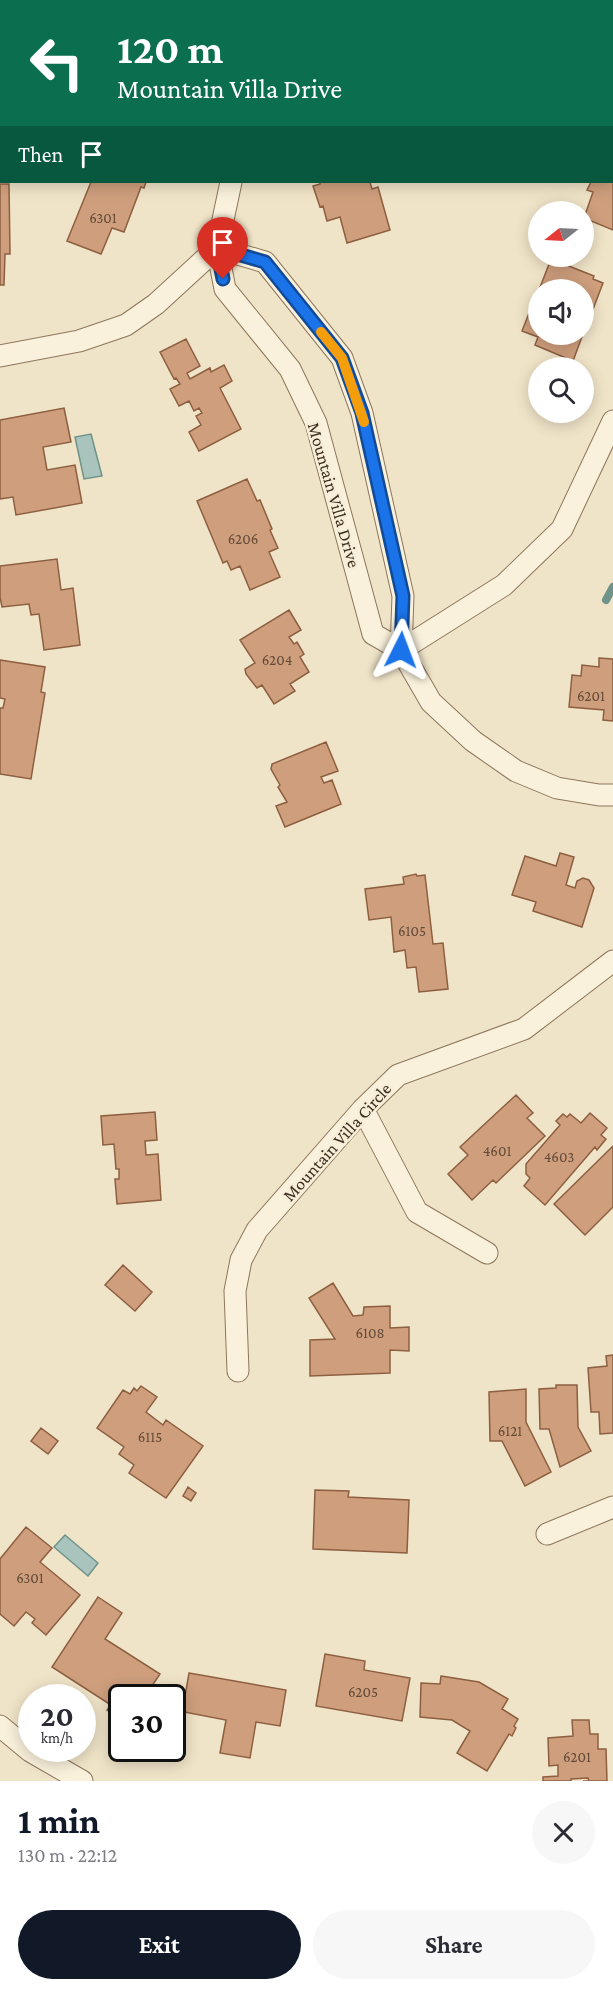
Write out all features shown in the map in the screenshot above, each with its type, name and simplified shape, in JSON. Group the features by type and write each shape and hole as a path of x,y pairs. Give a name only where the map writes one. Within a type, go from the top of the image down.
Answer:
{"street":[{"path":"0,356 79,341 126,325 156,304 217,248 231,183"},
{"path":"217,248 265,262 342,358 362,413 403,596 401,650 431,702 473,741 516,771 557,788 613,795"},
{"name":"Mountain Villa Drive","path":"217,248 225,289 290,369 316,423 373,634 401,650"},
{"path":"401,650 504,585 562,529 613,421"},
{"name":"Mountain Villa Circle","path":"238,1371 235,1291 241,1260 257,1230 363,1109 398,1075 524,1029 611,966"},
{"path":"363,1109 417,1212 487,1253"},
{"path":"547,1534 613,1507"},
{"path":"0,1726 30,1751 82,1781"}],"water":[{"path":"91,434 102,476 84,479 75,437"},
{"path":"65,1535 98,1563 88,1576 54,1547"}],"building":[{"path":"91,183 146,183 144,188 141,187 124,232 112,228 101,254 67,241"},
{"path":"370,183 372,189 378,187 390,230 347,243 340,217 327,221 323,206 320,207 313,186"},
{"path":"590,183 613,183 613,230 594,222 594,201 590,201 593,192 587,190"},
{"path":"0,184 9,184 10,254 5,254 4,285 0,285"},
{"path":"548,267 571,267 594,276 593,279 543,279"},
{"path":"594,279 603,283 594,307"},
{"path":"528,316 528,333 522,331"},
{"path":"186,339 200,366 187,373 190,379 210,368 211,372 224,365 232,381 220,388 241,429 199,451 189,432 201,425 196,416 202,413 199,408 194,411 189,401 179,406 170,389 180,384 176,378 174,379 160,352"},
{"path":"535,345 579,345 574,357 564,357"},
{"path":"64,408 71,442 43,447 47,470 75,465 82,503 16,515 13,497 0,499 0,420"},
{"path":"247,479 257,501 260,500 272,529 270,530 278,548 269,552 280,577 250,590 240,566 231,570 227,561 223,563 197,501"},
{"path":"57,559 61,590 73,588 80,645 44,650 39,614 31,615 29,604 2,607 0,566"},
{"path":"289,610 301,630 289,637 294,644 297,642 304,654 300,657 309,672 290,684 295,691 274,704 262,685 257,688 246,674 245,669 255,663 240,640"},
{"path":"599,658 613,659 613,721 603,720 604,710 569,707 572,675 581,676 582,665 599,667"},
{"path":"0,660 45,667 41,692 45,693 31,779 0,774 0,708 3,708 5,699 0,698"},
{"path":"326,742 338,771 321,777 324,783 332,780 341,804 285,827 276,806 287,802 278,787 280,785 271,769 272,764"},
{"path":"560,853 574,857 566,885 575,888 577,881 583,878 589,880 594,888 582,927 533,911 536,902 512,895 525,856 556,866"},
{"path":"416,874 417,876 425,875 433,944 443,943 448,989 419,992 416,967 407,968 405,950 394,952 391,917 369,920 365,889 404,884 403,877"},
{"path":"516,1095 533,1113 527,1118 545,1136 496,1183 493,1180 472,1200 448,1174 468,1155 460,1147"},
{"path":"155,1112 157,1140 145,1141 146,1155 158,1154 161,1200 117,1204 115,1179 119,1179 119,1169 116,1169 114,1144 103,1145 101,1116"},
{"path":"590,1113 607,1128 601,1135 606,1139 597,1150 595,1147 545,1205 524,1186 530,1178 526,1174 526,1164 560,1125 556,1121 563,1114 567,1117 570,1114 581,1123"},
{"path":"613,1146 613,1207 585,1235 554,1204"},
{"path":"123,1265 152,1292 135,1311 105,1285"},
{"path":"333,1283 353,1316 363,1315 364,1307 390,1306 390,1328 409,1327 409,1351 390,1350 390,1373 310,1376 310,1340 335,1339 309,1298"},
{"path":"613,1355 613,1433 600,1434 599,1412 591,1412 588,1368 607,1366 606,1356"},
{"path":"556,1385 577,1385 578,1427 591,1451 560,1467 549,1429 540,1429 539,1389 556,1388"},
{"path":"141,1386 157,1397 146,1412 163,1425 166,1420 203,1446 166,1498 129,1473 134,1465 119,1454 124,1447 97,1428 123,1390 130,1394 134,1388 137,1391"},
{"path":"526,1389 526,1422 551,1472 525,1486 502,1441 490,1441 489,1392"},
{"path":"41,1428 58,1441 48,1454 31,1441"},
{"path":"188,1487 196,1493 191,1501 183,1496"},
{"path":"315,1490 349,1491 348,1497 409,1500 407,1553 313,1549"},
{"path":"26,1527 52,1548 40,1562 80,1595 46,1635 32,1623 35,1619 26,1612 14,1626 0,1614 0,1559"},
{"path":"98,1597 122,1613 105,1639 160,1674 153,1684 108,1684 108,1703 96,1695 96,1684 78,1684 52,1667"},
{"path":"325,1654 365,1661 364,1670 410,1678 402,1721 316,1706"},
{"path":"189,1673 286,1690 280,1726 256,1722 250,1758 220,1753 226,1720 186,1712"},
{"path":"441,1676 479,1682 508,1699 502,1709 518,1719 512,1736 509,1734 487,1771 457,1753 470,1731 452,1720 420,1717 421,1683 440,1684"},
{"path":"572,1720 589,1720 590,1734 598,1734 598,1749 606,1749 607,1781 589,1781 588,1778 571,1779 571,1781 543,1781 543,1777 558,1776 558,1765 549,1766 548,1738 573,1736"}],"waterway":[{"path":"606,600 613,587"}],"slow traffic":[{"path":"321,332 342,358 364,422"}],"route":[{"path":"223,279 217,248 265,262 342,358 362,413 403,596 401,650"}]}
